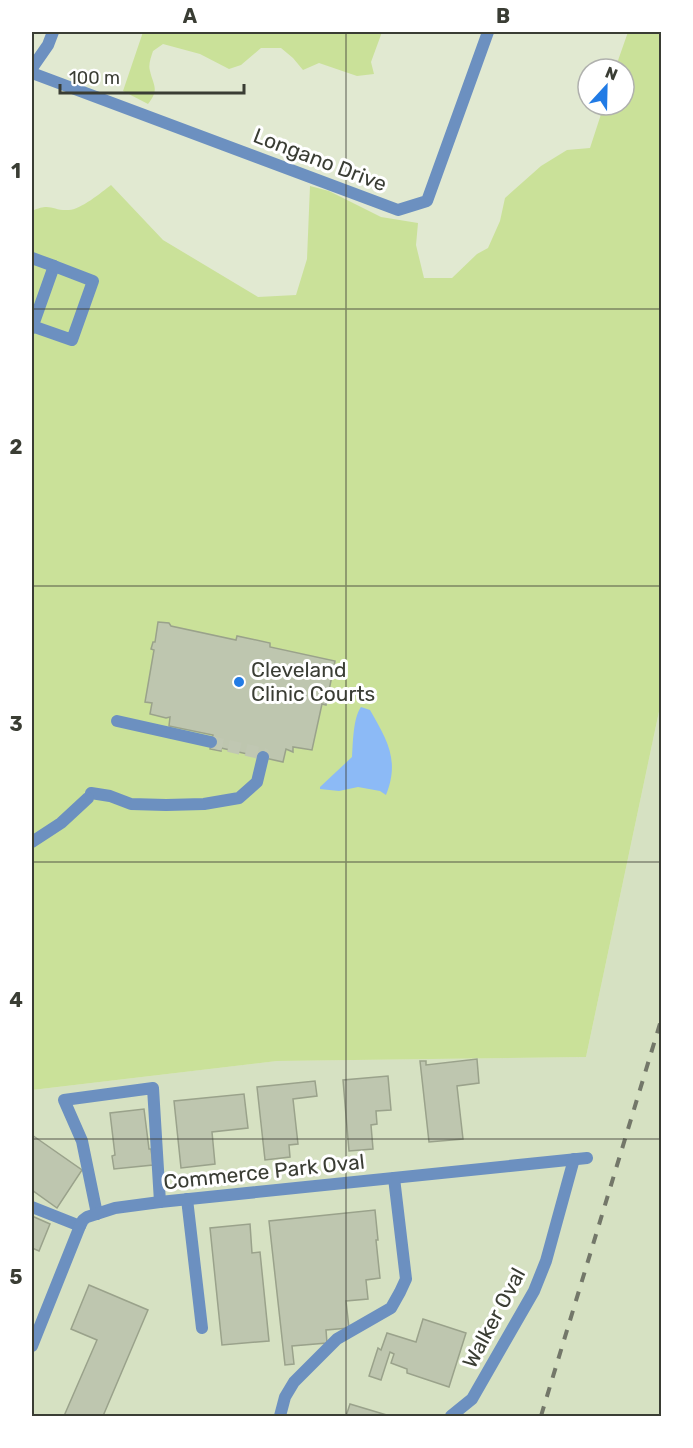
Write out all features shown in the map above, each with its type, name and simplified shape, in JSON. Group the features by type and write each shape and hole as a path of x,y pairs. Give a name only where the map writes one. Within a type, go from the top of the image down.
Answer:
{"street":[{"path":"32,68 48,45 53,32"},
{"name":"Longano Drive","path":"32,73 398,210 427,201 488,32"},
{"path":"32,258 54,266 93,281 72,340 32,327 54,266"},
{"path":"117,721 211,742"},
{"path":"32,842 62,823 90,796 110,796 131,804 154,805 204,804 239,798 257,782 263,757"},
{"path":"97,1214 82,1141 64,1100 153,1088 160,1202"},
{"name":"Commerce Park Oval","path":"80,1226 87,1217 115,1208 581,1159"},
{"name":"Walker Oval","path":"451,1416 472,1399 534,1291 581,1159"},
{"path":"280,1416 285,1397 294,1382 337,1339 391,1308 400,1292 406,1279 394,1178"},
{"path":"187,1199 202,1328"},
{"path":"32,1207 80,1226 32,1346"}],"shaded area":[{"path":"661,702 661,1416 32,1416 32,1090 277,1061 586,1057"}],"green space":[{"path":"143,32 382,32 371,62 374,74 357,76 319,63 303,70 281,48 261,48 241,65 229,69 200,54 163,44 153,51 151,58 149,69 155,91 148,104 123,91"},
{"path":"628,32 661,32 661,702 586,1057 277,1061 32,1090 32,211 48,207 63,210 74,209 111,185 163,240 258,297 296,295 307,259 310,186 329,191 381,217 418,223 416,245 424,278 452,278 477,254 488,248 500,221 505,198 541,166 567,150 590,148 600,117 636,117 636,57 619,57"}],"water":[{"path":"361,707 370,710 390,751 392,771 386,795 380,791 358,787 339,791 320,789 352,757 355,724"}],"building":[{"name":"Cleveland Clinic Courts","path":"158,622 236,640 237,636 270,643 270,647 335,661 326,705 322,704 312,750 293,747 293,752 286,749 283,762 221,748 221,751 210,749 213,735 169,726 170,717 150,714 152,703 145,702 154,650 151,649 155,642"},
{"path":"477,1059 479,1083 457,1086 463,1139 429,1142 420,1061 426,1061 426,1065"},
{"path":"388,1076 391,1110 376,1111 377,1124 371,1125 373,1149 349,1151 343,1080"},
{"path":"315,1081 317,1096 293,1099 298,1144 289,1145 290,1157 265,1160 257,1087"},
{"path":"244,1094 248,1128 212,1132 215,1164 181,1168 174,1101"},
{"path":"144,1109 153,1165 114,1169 112,1156 115,1155 110,1113"},
{"path":"32,1135 82,1170 57,1208 32,1190"},
{"path":"375,1210 380,1278 366,1280 368,1299 346,1301 349,1328 326,1330 327,1343 292,1346 294,1364 285,1365 269,1221"},
{"path":"32,1216 50,1224 39,1251 32,1248"},
{"path":"250,1224 252,1253 260,1252 269,1341 222,1345 210,1228"},
{"path":"89,1285 148,1310 103,1416 64,1416 97,1340 71,1329"},
{"path":"423,1319 466,1333 449,1387 407,1373 407,1369 391,1363 394,1354 390,1352 381,1380 369,1376 378,1348 381,1350 387,1333 416,1342"},
{"path":"350,1404 390,1416 346,1416"}],"tunnel":[{"path":"211,742 264,754 263,757"}],"railway":[{"path":"541,1416 662,1017"}],"place":[{"name":"Cleveland Clinic Courts","path":"239,682"}]}
